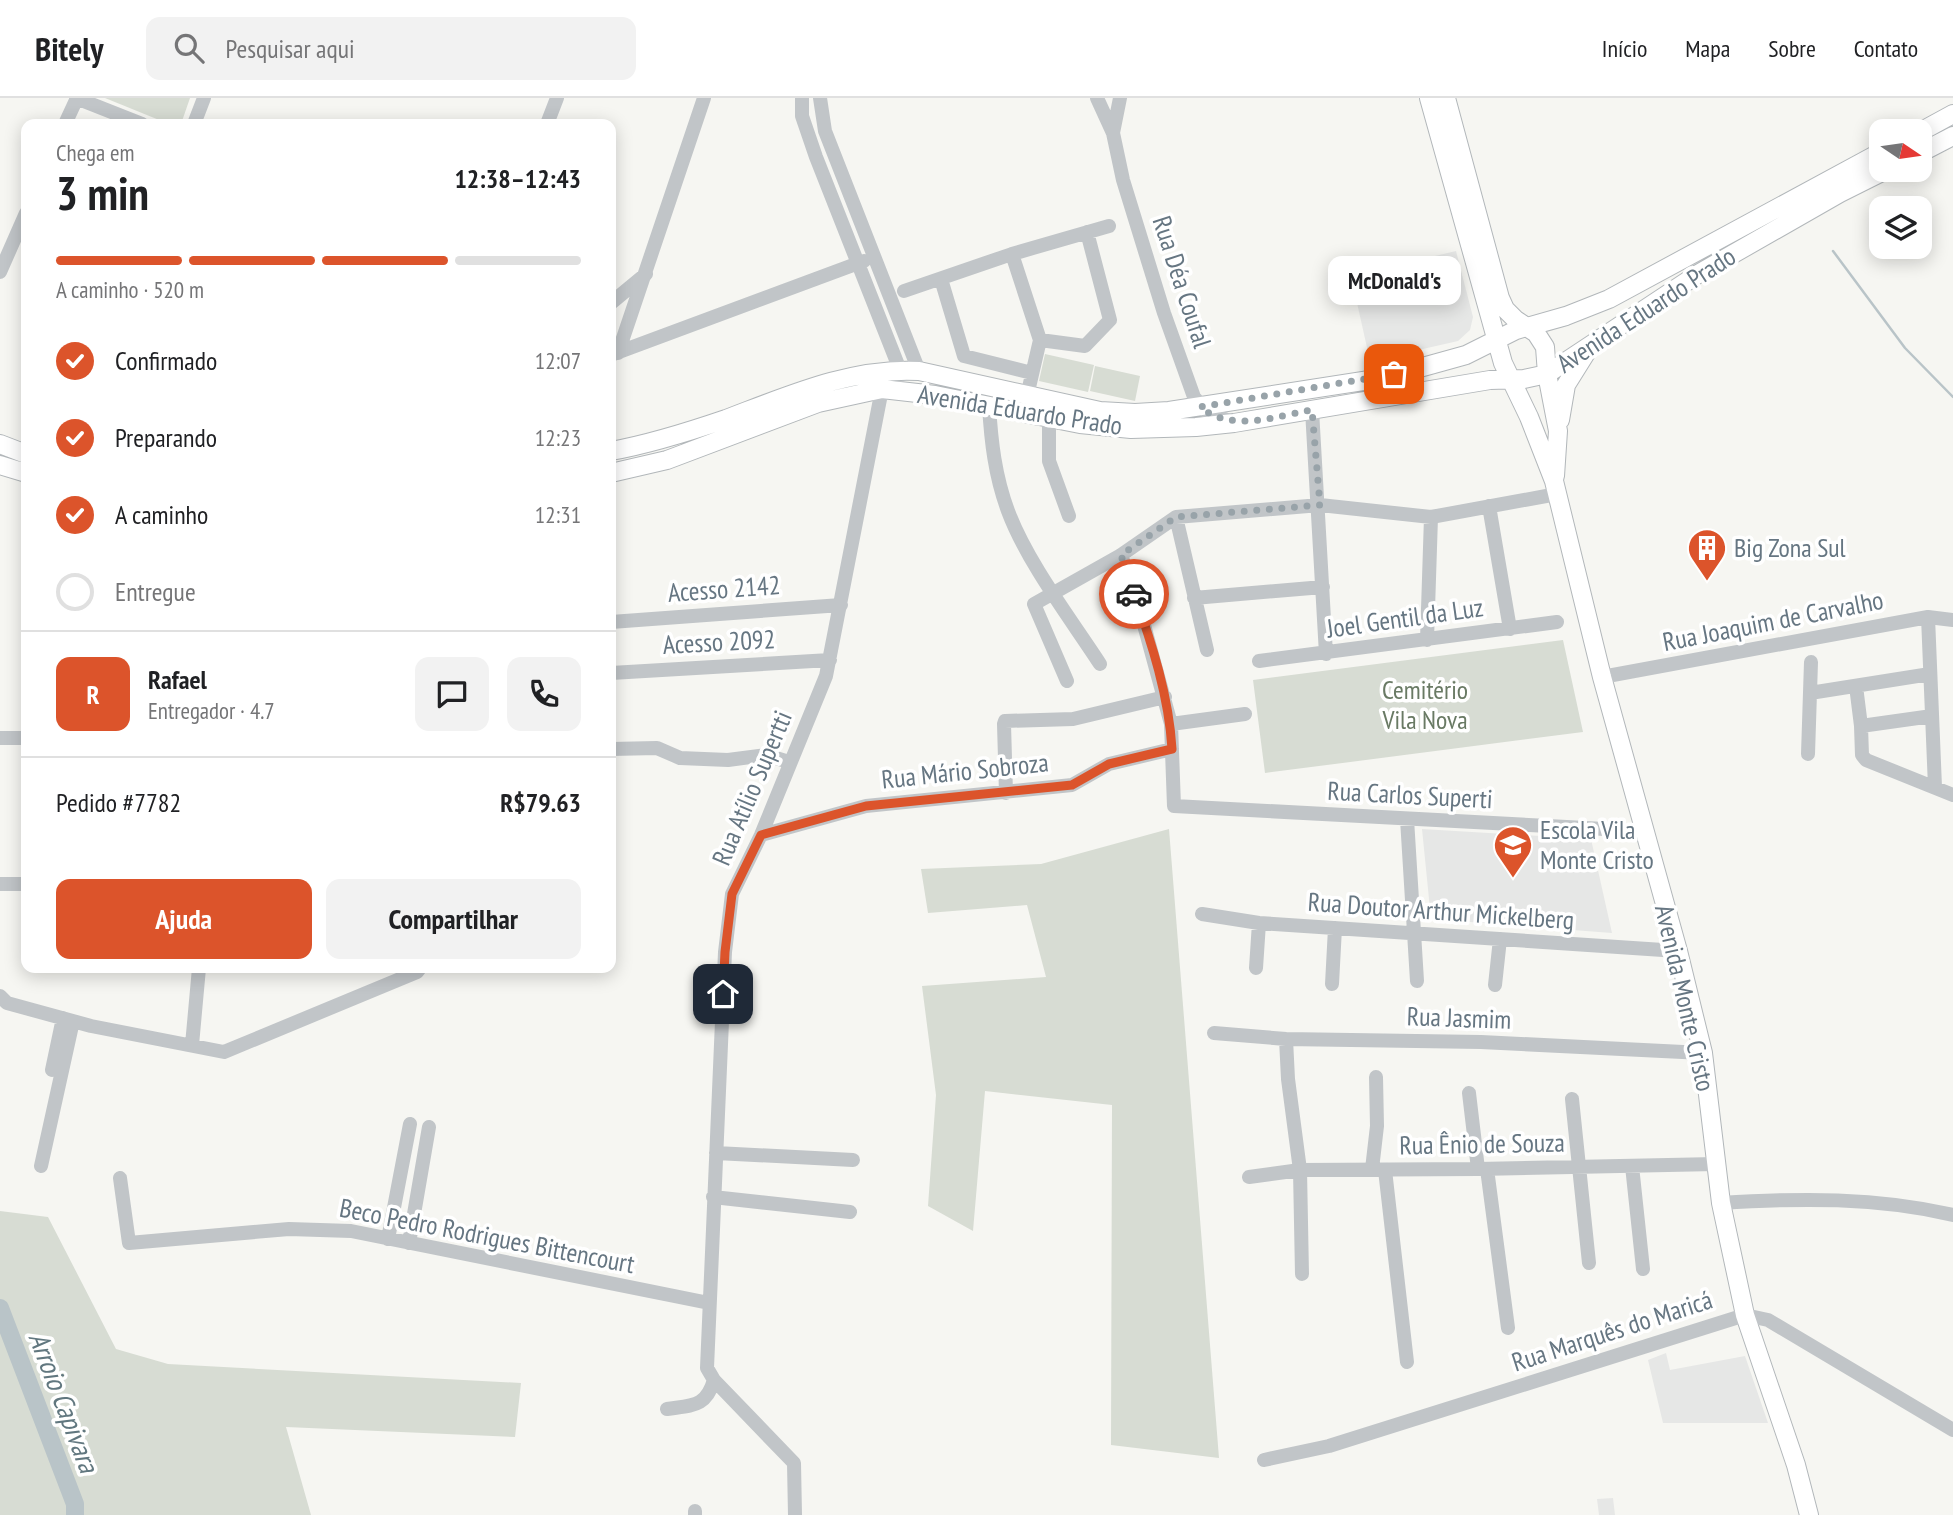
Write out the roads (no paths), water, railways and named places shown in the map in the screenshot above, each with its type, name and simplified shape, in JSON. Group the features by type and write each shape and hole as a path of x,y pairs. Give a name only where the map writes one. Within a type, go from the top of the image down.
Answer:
{"main road":[{"name":"Avenida Monte Cristo","path":"1429,98 1503,363 1556,488 1602,677 1678,951 1703,1053 1721,1203 1745,1315 1796,1465 1808,1515"},
{"name":"Avenida Monte Cristo","path":"1446,98 1500,298 1505,309 1516,320 1529,326 1545,347 1547,374 1558,431 1556,488"},
{"path":"1932,125 1953,114"},
{"path":"1932,147 1953,136"},
{"name":"Avenida Eduardo Prado","path":"616,450 645,444 721,420 809,388 900,370 1030,383 1100,411 1135,414 1200,407 1376,378 1466,355 1516,330 1566,316 1609,299 1869,158"},
{"name":"Avenida Eduardo Prado","path":"616,472 667,460 818,403 882,389 935,395 1080,424 1131,429 1234,423 1490,380 1547,374 1698,274 1869,178"},
{"path":"1558,431 1566,386 1589,348"},
{"path":"0,444 21,452"},
{"path":"645,444 649,464"},
{"path":"0,465 21,471"}],"street":[{"path":"67,119 76,98 129,119"},
{"path":"196,119 204,98"},
{"path":"549,119 557,98"},
{"path":"616,351 647,273 704,98"},
{"path":"802,98 802,116 812,147 900,370"},
{"path":"820,98 825,131 919,371"},
{"name":"Rua Déa Coufal","path":"1097,98 1113,133 1124,180 1164,313 1200,407"},
{"name":"Rua Déa Coufal","path":"1113,133 1120,98"},
{"path":"0,272 21,224"},
{"path":"904,291 1012,254 1109,226"},
{"path":"1040,340 1086,346 1111,320 1087,232"},
{"path":"941,279 964,356 1030,383 1040,340 1012,254"},
{"path":"616,354 875,256"},
{"path":"616,299 647,273"},
{"name":"Rua Atílio Supertti","path":"714,1380 708,1368 709,1303 725,952 732,894 761,835 826,676 882,389"},
{"path":"989,405 991,450 1008,512 1030,555 1100,664"},
{"path":"1200,407 1214,416 1234,423"},
{"path":"1312,410 1320,505 1326,654"},
{"path":"1049,418 1049,461 1069,516"},
{"path":"1067,681 1034,604 1121,555 1176,517 1320,505 1431,517 1489,506 1556,488"},
{"path":"1489,506 1510,629"},
{"path":"1176,517 1207,650"},
{"path":"1427,640 1431,517"},
{"path":"1121,555 1142,614 1165,697 1171,723 1172,749"},
{"path":"1195,598 1323,587"},
{"name":"Acesso 2142","path":"616,622 841,605"},
{"path":"1928,617 1935,787"},
{"name":"Rua Joaquim de Carvalho","path":"1602,677 1928,617 1953,620"},
{"name":"Joel Gentil da Luz","path":"1259,661 1557,622"},
{"name":"Acesso 2092","path":"616,673 830,660"},
{"path":"1808,754 1811,663"},
{"path":"1810,693 1930,674"},
{"path":"1856,686 1862,755 1866,760 1953,795"},
{"path":"1006,793 1004,722 1073,719 1165,697"},
{"path":"1171,723 1245,715"},
{"path":"1861,726 1932,716"},
{"path":"0,738 21,738"},
{"path":"616,749 657,748 680,758 728,760 765,755 789,762"},
{"name":"Rua Carlos Superti","path":"1172,749 1174,806 1643,831"},
{"name":"Rua Mário Sobroza","path":"761,835 866,806 1072,785 1109,764 1172,749"},
{"path":"1407,819 1417,981"},
{"path":"0,884 21,884"},
{"name":"Rua Doutor Arthur Mickelberg","path":"1202,914 1259,923 1335,929 1678,951"},
{"path":"1256,968 1259,923"},
{"path":"1332,984 1335,929"},
{"path":"1495,985 1500,939"},
{"path":"192,1045 199,973"},
{"path":"0,996 7,1003 68,1020 224,1052 411,973"},
{"path":"52,1070 68,1020"},
{"path":"41,1166 68,1020"},
{"name":"Rua Jasmim","path":"1214,1033 1286,1039 1481,1042 1703,1053"},
{"path":"1286,1039 1288,1079 1300,1170 1302,1274"},
{"path":"1376,1077 1379,1170 1407,1362"},
{"path":"1469,1093 1508,1328"},
{"path":"1572,1099 1588,1263"},
{"path":"388,1239 410,1124"},
{"path":"409,1243 429,1127"},
{"path":"716,1153 853,1160"},
{"name":"Rua Ênio de Souza","path":"1249,1177 1300,1170 1716,1164"},
{"path":"1632,1166 1643,1269"},
{"name":"Beco Pedro Rodrigues Bittencourt","path":"121,1178 129,1242 289,1229 351,1231 709,1303"},
{"path":"713,1197 850,1212"},
{"path":"1721,1203 1760,1200 1860,1200 1953,1215"},
{"name":"Rua Marquês do Maricá","path":"1264,1460 1329,1446 1745,1315 1768,1320 1953,1430"},
{"path":"667,1409 703,1402 714,1380 794,1464 795,1515"}],"waterway":[{"path":"1833,251 1905,348 1953,397"},
{"name":"Arroio Capivara","path":"0,1308 75,1504 75,1515"}],"place":[{"name":"McDonald's","path":"1394,374"},
{"name":"Big Zona Sul","path":"1707,582"},
{"name":"Escola Vila Monte Cristo","path":"1513,879"}],"park label":[{"name":"Cemitério Vila Nova","path":"1425,705"}]}
